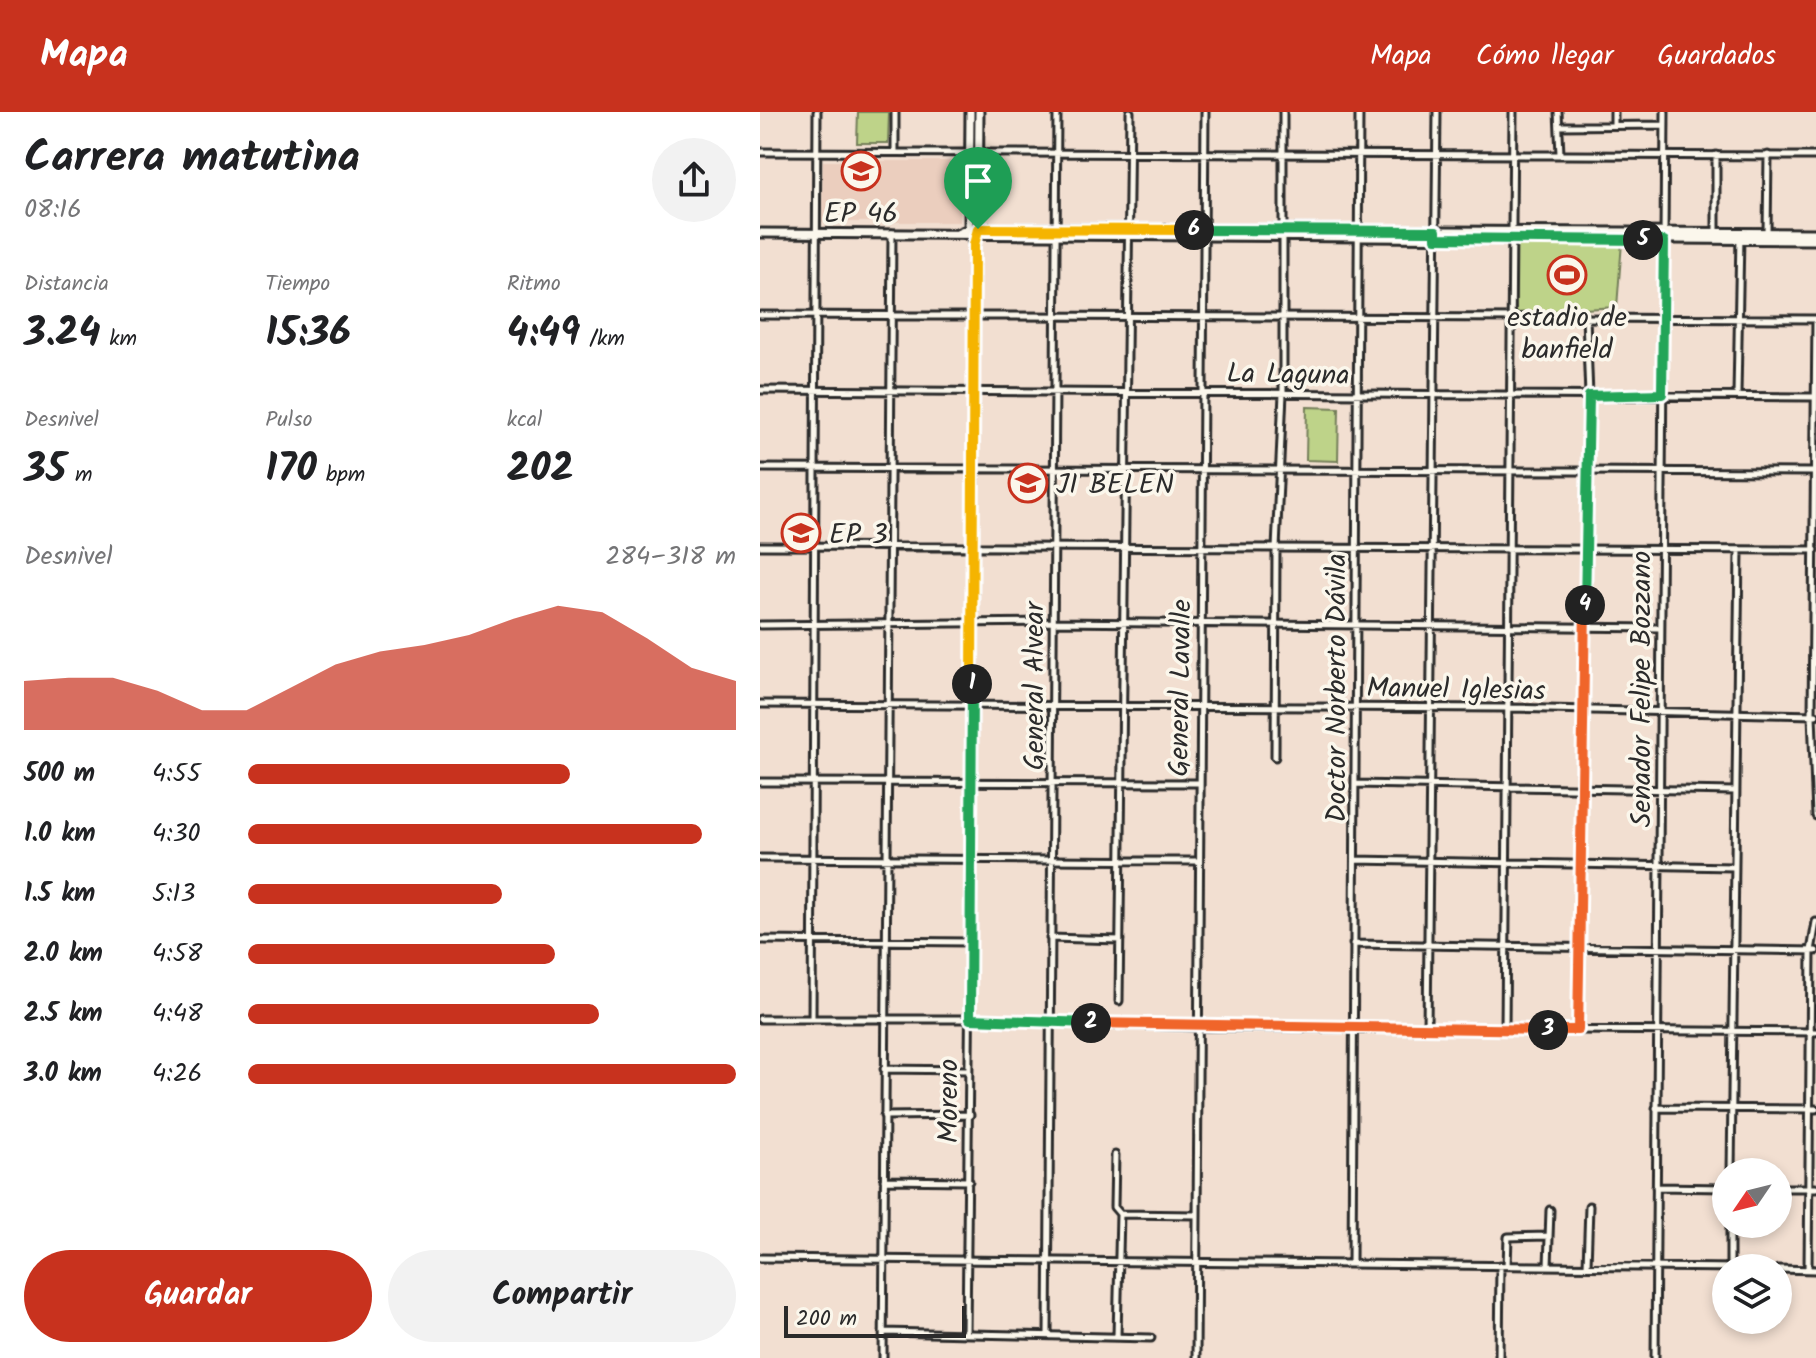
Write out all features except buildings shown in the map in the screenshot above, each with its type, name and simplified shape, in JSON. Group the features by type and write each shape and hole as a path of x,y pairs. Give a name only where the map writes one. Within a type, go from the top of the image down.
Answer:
{"main road":[{"path":"970,112 974,152 973,235"},
{"path":"974,152 979,112"},
{"path":"760,233 1436,234 1816,240"},
{"path":"1664,236 1716,233 1740,237 1767,233 1816,233"}],"street":[{"path":"812,1019 817,112"},
{"path":"895,112 895,152"},
{"name":"General Alvear","path":"1048,1335 1057,112"},
{"path":"1119,1001 1130,112"},
{"name":"General Lavalle","path":"1196,1358 1205,112"},
{"path":"1275,757 1276,549 1283,393 1280,234 1283,112"},
{"name":"Doctor Norberto Dávila","path":"1352,1264 1359,112"},
{"path":"1427,1029 1437,112"},
{"path":"1505,1030 1511,625 1513,112"},
{"path":"1558,112 1560,154"},
{"path":"1614,112 1614,125"},
{"name":"Senador Felipe Bozzano","path":"1655,1358 1665,112"},
{"path":"1559,126 1665,125"},
{"path":"760,152 1204,151 1816,156"},
{"path":"1716,155 1716,233"},
{"path":"1767,233 1768,155"},
{"path":"883,1358 892,232"},
{"name":"Moreno","path":"966,1334 970,1115 973,235"},
{"path":"1737,395 1740,237"},
{"path":"760,315 1816,319 1816,816"},
{"path":"1578,1030 1589,396 1586,317"},
{"name":"La Laguna","path":"760,390 1127,390 1815,397"},
{"path":"760,468 1815,472"},
{"path":"760,546 1814,550"},
{"path":"1731,1158 1739,550"},
{"path":"760,625 1055,622 1660,628"},
{"name":"Manuel Iglesias","path":"760,704 1509,708 1814,715"},
{"path":"760,782 1198,783"},
{"path":"1355,784 1735,791"},
{"path":"760,858 1198,861"},
{"path":"1355,860 1734,867"},
{"path":"1808,1270 1816,922"},
{"path":"1050,938 1120,940"},
{"path":"760,940 970,942"},
{"path":"1353,944 1813,951"},
{"path":"760,1019 970,1019 1196,1027 1813,1032"},
{"path":"884,1069 969,1070"},
{"path":"1656,1108 1813,1109"},
{"path":"884,1116 970,1115"},
{"path":"1115,1155 1114,1207 1120,1214 1117,1336"},
{"path":"884,1180 969,1181"},
{"path":"1656,1187 1712,1188"},
{"path":"1587,1266 1589,1206"},
{"path":"1548,1266 1550,1210"},
{"path":"1120,1214 1196,1215"},
{"path":"1499,1358 1508,1237 1549,1236"},
{"path":"760,1258 1712,1268"},
{"path":"1792,1269 1816,1270"},
{"path":"883,1332 1151,1338"}],"shaded area":[{"path":"823,161 961,161 960,222 822,222"}],"green space":[{"path":"858,112 889,112 888,143 857,143"},
{"name":"estadio de banfield","path":"1511,242 1622,242 1617,307 1516,313"},
{"path":"1307,407 1339,408 1338,461 1306,460"}],"place":[{"name":"EP 46","path":"861,171"},
{"name":"estadio de banfield","path":"1567,275"},
{"name":"JI BELEN","path":"1028,483"},
{"name":"EP 3","path":"801,533"}],"route":[{"path":"978,229 1436,231 1436,238 1664,241 1662,394 1589,396 1578,1030 1196,1027 970,1019 974,245 978,229"}]}
